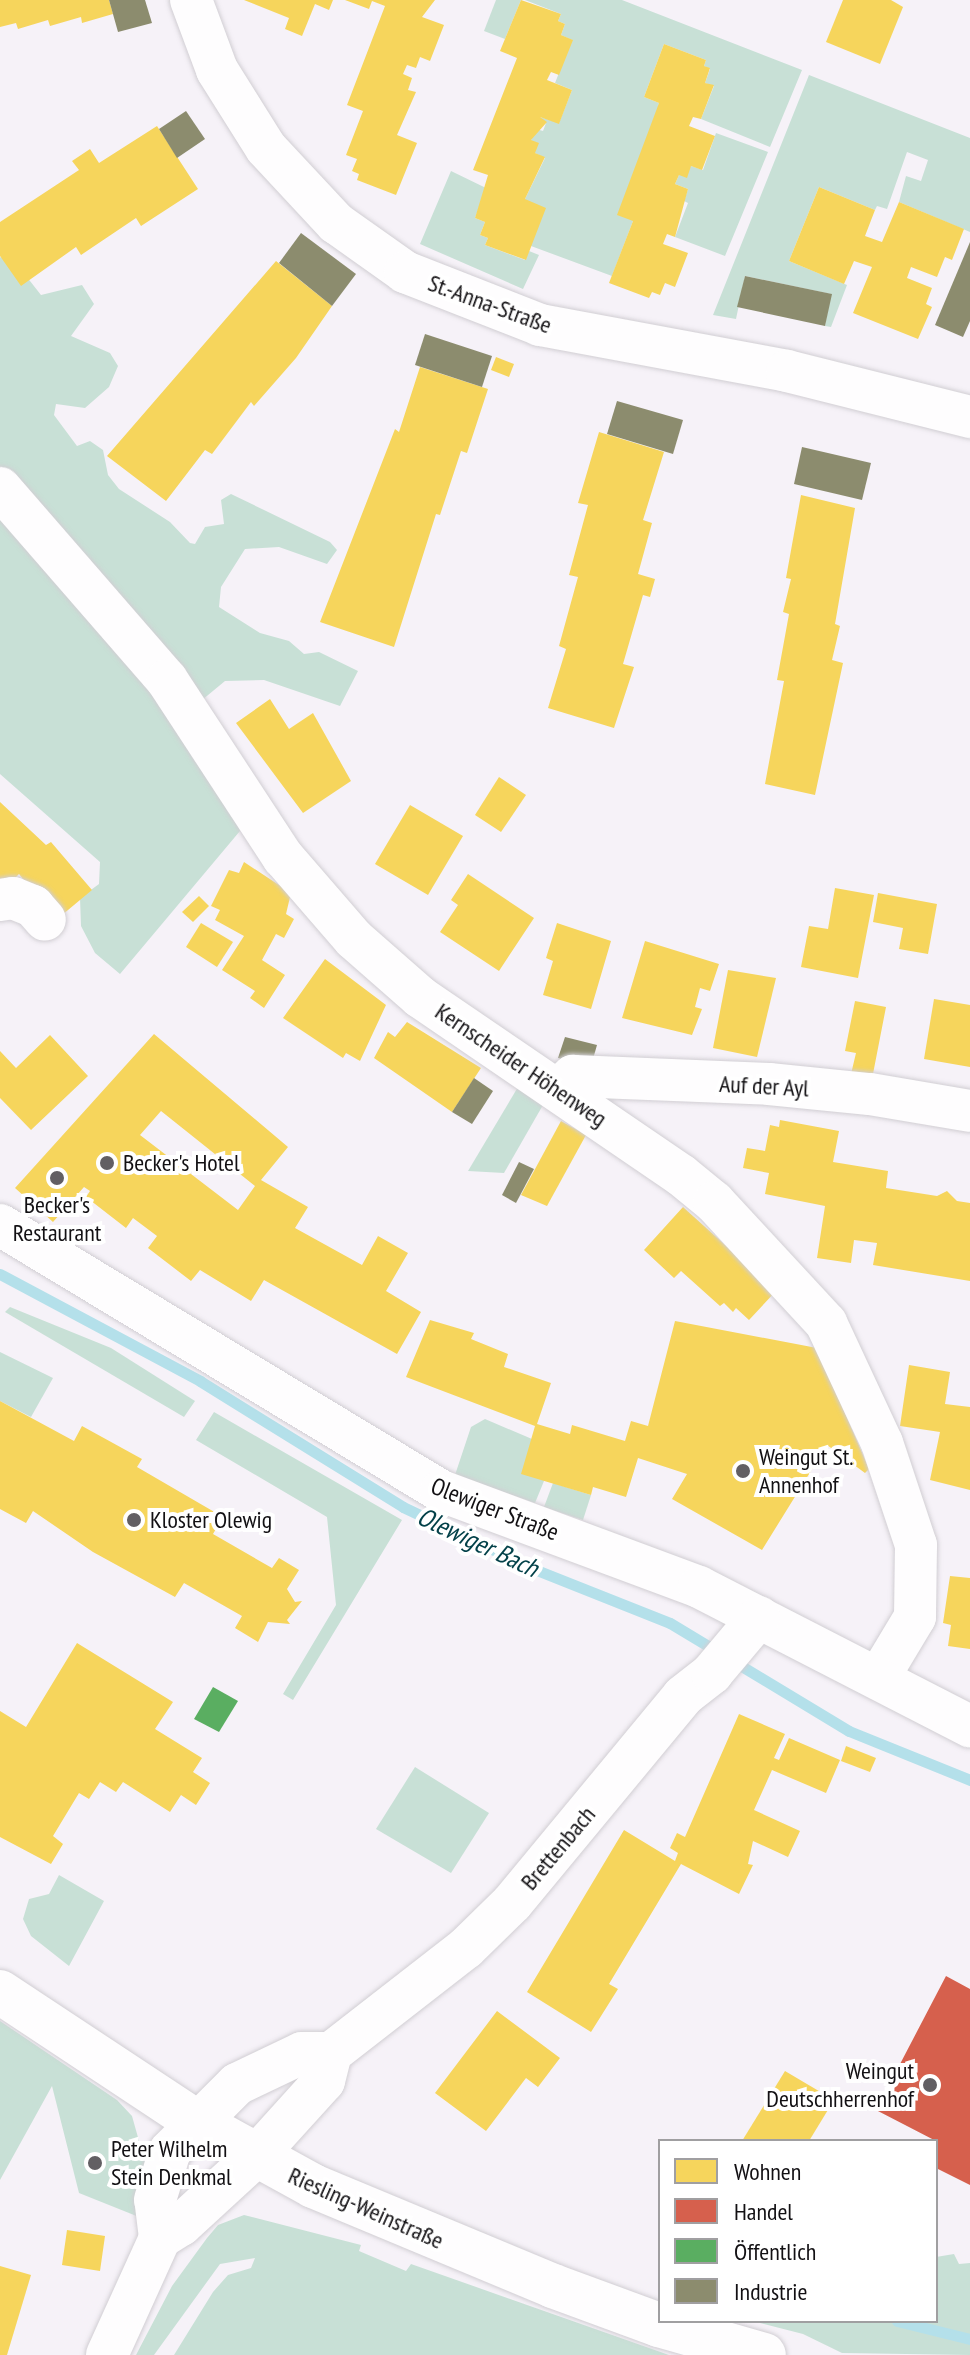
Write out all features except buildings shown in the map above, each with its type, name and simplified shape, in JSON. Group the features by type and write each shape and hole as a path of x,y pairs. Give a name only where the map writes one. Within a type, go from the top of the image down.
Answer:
{"main road":[{"name":"Riesling-Weinstraße","path":"0,1992 195,2121 256,2156 463,2251 659,2325 764,2355"}],"street":[{"name":"St.-Anna-Straße","path":"191,0 217,70 266,148 336,223 405,272 540,325 787,371 970,417"},
{"name":"Kernscheider Höhenweg","path":"0,488 167,680 283,857 354,939 420,997 487,1045 560,1088 714,1202 795,1285 843,1355 906,1505 918,1564 915,1617 879,1677"},
{"path":"0,900 13,898 33,906 45,920"},
{"name":"Auf der Ayl","path":"560,1088 573,1076 769,1084 870,1094 970,1111"},
{"name":"Olewiger Straße","path":"0,1225 441,1491 622,1555 736,1645 879,1677 970,1726"},
{"name":"Brettenbach","path":"331,2053 466,1948 512,1903 683,1696 736,1645"},
{"path":"107,2355 160,2238 181,2225 256,2156 324,2081 331,2053 302,2053 237,2084 195,2121 162,2170 155,2213 160,2238"}],"green space":[{"path":"496,0 521,0 505,39 484,31"},
{"path":"525,0 622,0 802,70 770,147 701,119 714,86 705,83 710,69 704,66 706,60 664,44 644,97 659,103 633,221 612,276 531,246 525,199 545,158 535,153 531,140 536,129 543,131 546,123 540,117 559,123 572,90 555,83 572,40 561,35 565,24 558,21 561,14"},
{"path":"809,75 970,138 970,232 899,202 906,176 921,181 928,160 907,152 887,209 877,206 875,210 819,187 789,261 847,285 831,327 825,326 831,294 745,276 736,319 713,315"},
{"path":"716,133 768,152 725,256 675,237 688,203 684,201 688,189 675,184 679,175 691,166 703,170"},
{"path":"451,171 486,188 475,218 485,222 480,235 488,238 485,245 525,260 529,251 539,255 523,289 420,244"},
{"path":"0,257 19,267 41,295 82,285 94,304 71,336 110,353 118,366 109,387 85,408 56,404 54,415 77,446 90,441 103,450 108,475 119,489 170,522 190,543 195,544 205,527 224,524 221,500 231,494 330,542 337,550 327,564 279,547 245,549 221,587 219,607 260,633 289,641 304,654 319,652 358,671 340,706 264,680 225,681 196,705 245,825 120,974 95,953 81,926 80,898 99,884 100,862 0,774"},
{"path":"521,1082 547,1098 504,1173 468,1171"},
{"path":"10,1307 111,1348 195,1401 184,1417 5,1312"},
{"path":"0,1352 53,1378 31,1417 0,1401"},
{"path":"214,1412 402,1520 293,1700 283,1694 336,1605 327,1517 196,1440"},
{"path":"485,1419 532,1439 544,1481 535,1503 455,1475 471,1427"},
{"path":"553,1483 591,1495 583,1520 544,1507"},
{"path":"415,1767 489,1813 451,1873 376,1829"},
{"path":"59,1875 104,1901 69,1966 31,1936 23,1919 29,1899 49,1894"},
{"path":"0,2021 117,2100 132,2116 146,2166 139,2217 79,2193 52,2086 0,2180"},
{"path":"244,2215 361,2245 359,2251 406,2271 411,2264 669,2355 174,2355 213,2292 228,2275 251,2268 255,2258 220,2264 154,2355 136,2355 172,2286 207,2238 218,2225"},
{"path":"954,2254 959,2264 970,2263 970,2355 842,2353 803,2334 760,2323 938,2323 938,2257"}],"waterway":[{"name":"Olewiger Bach","path":"0,1274 200,1381 403,1507 534,1569 670,1623 849,1731 970,1780"},
{"name":"Brettenbach","path":"905,2323 970,2339"}],"place":[{"name":"Becker's Hotel","path":"107,1163"},
{"name":"Becker's Restaurant","path":"57,1178"},
{"name":"Weingut St. Annenhof","path":"743,1471"},
{"name":"Kloster Olewig","path":"134,1520"},
{"name":"Weingut Deutschherrenhof","path":"930,2085"},
{"name":"Peter Wilhelm Stein Denkmal","path":"95,2163"}]}
